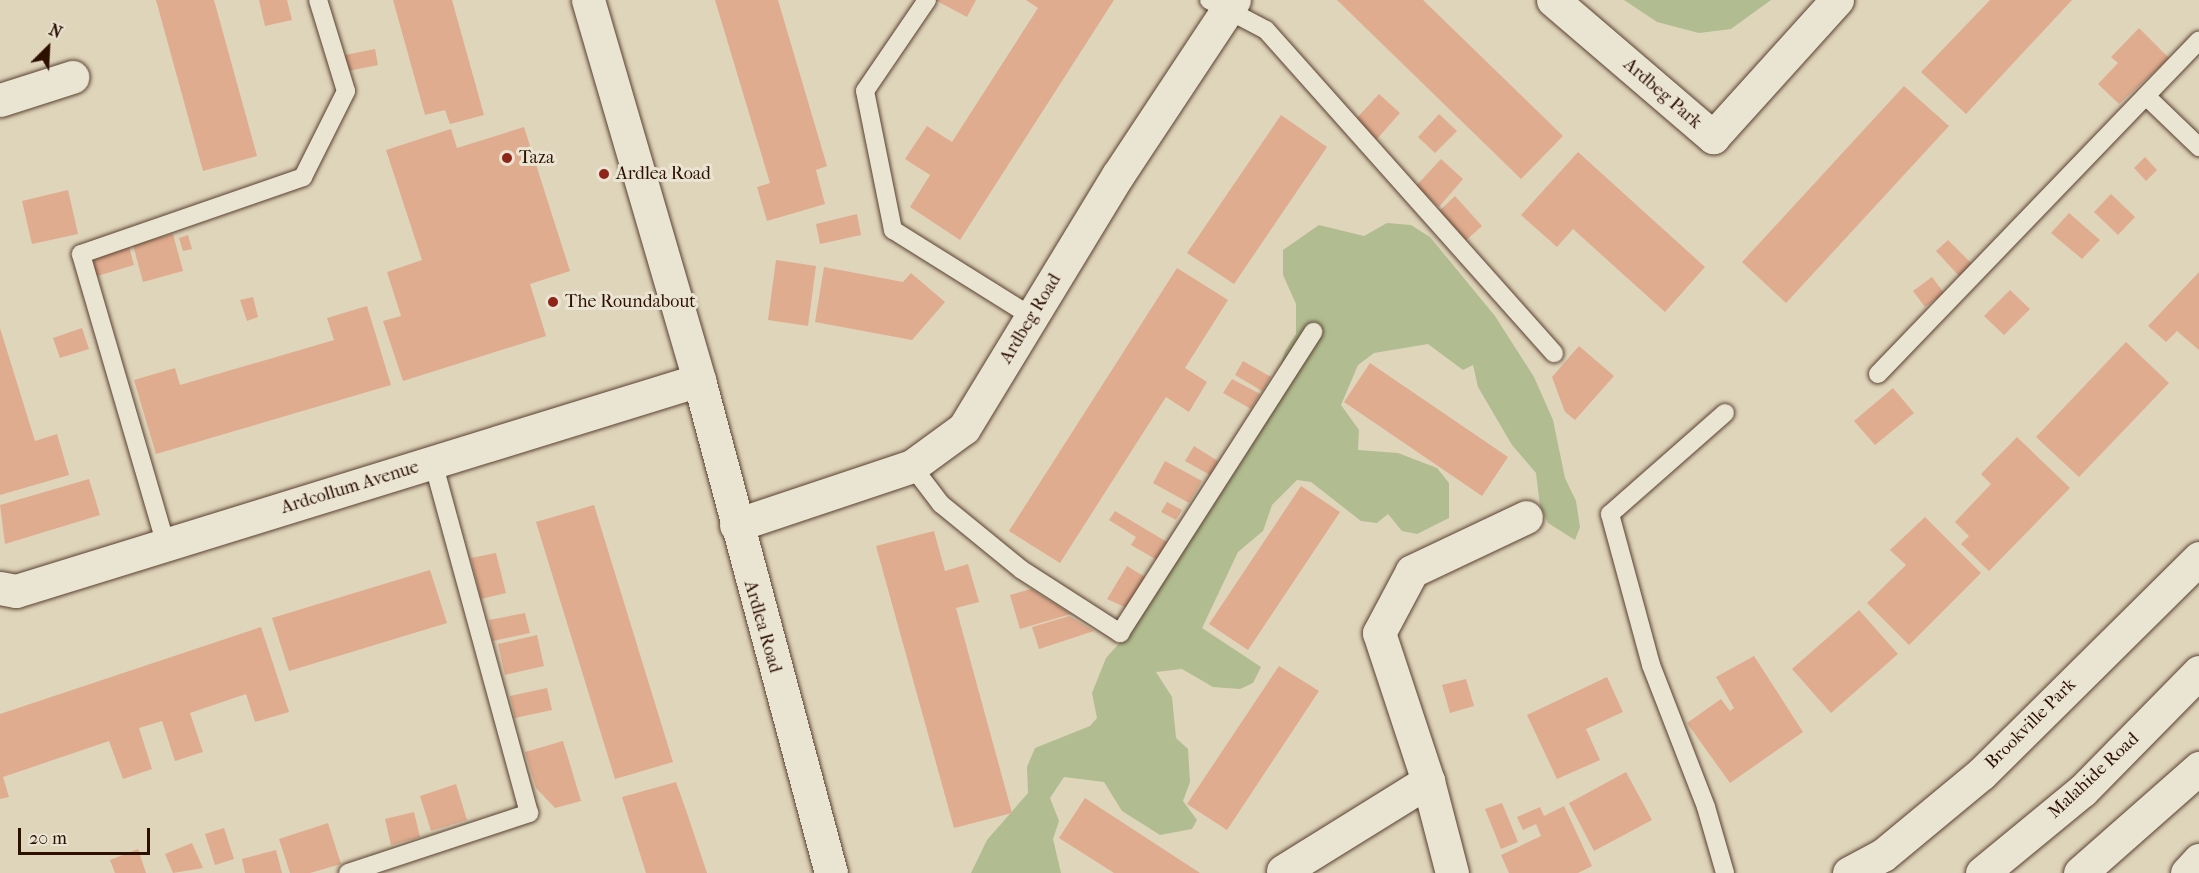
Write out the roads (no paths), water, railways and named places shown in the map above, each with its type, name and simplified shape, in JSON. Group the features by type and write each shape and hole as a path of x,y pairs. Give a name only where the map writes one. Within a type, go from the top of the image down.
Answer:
{"street":[{"name":"Ardlea Road","path":"588,0 699,380 831,873"},
{"name":"Ardbeg Park","path":"1553,0 1713,137 1837,0"},
{"name":"Ardbeg Road","path":"736,525 912,466 964,428 1223,4"},
{"path":"0,100 72,77"},
{"name":"Ardcollum Avenue","path":"0,588 16,591 699,380"},
{"path":"1452,873 1428,781 1379,633 1412,571 1526,517"},
{"name":"Brookville Park","path":"1849,873 1883,855 1981,774 2199,558"},
{"name":"Malahide Road","path":"1982,873 2082,791 2199,672"},
{"path":"2080,873 2199,768"},
{"path":"1282,871 1428,781"},
{"path":"2187,873 2199,860"}],"lane":[{"path":"166,545 81,254 303,177 346,91 318,0"},
{"path":"927,0 865,91 893,230 1032,317"},
{"path":"1223,4 1266,30 1554,353"},
{"path":"1878,374 2199,41"},
{"path":"2146,96 2199,147"},
{"path":"912,466 941,504 1022,570 1120,633 1313,332"},
{"path":"1725,413 1610,514 1651,665 1706,807 1725,873"},
{"path":"348,873 529,813 433,462"}],"place":[{"name":"Taza","path":"507,158"},
{"name":"Ardlea Road","path":"604,174"},
{"name":"The Roundabout","path":"553,302"}]}
